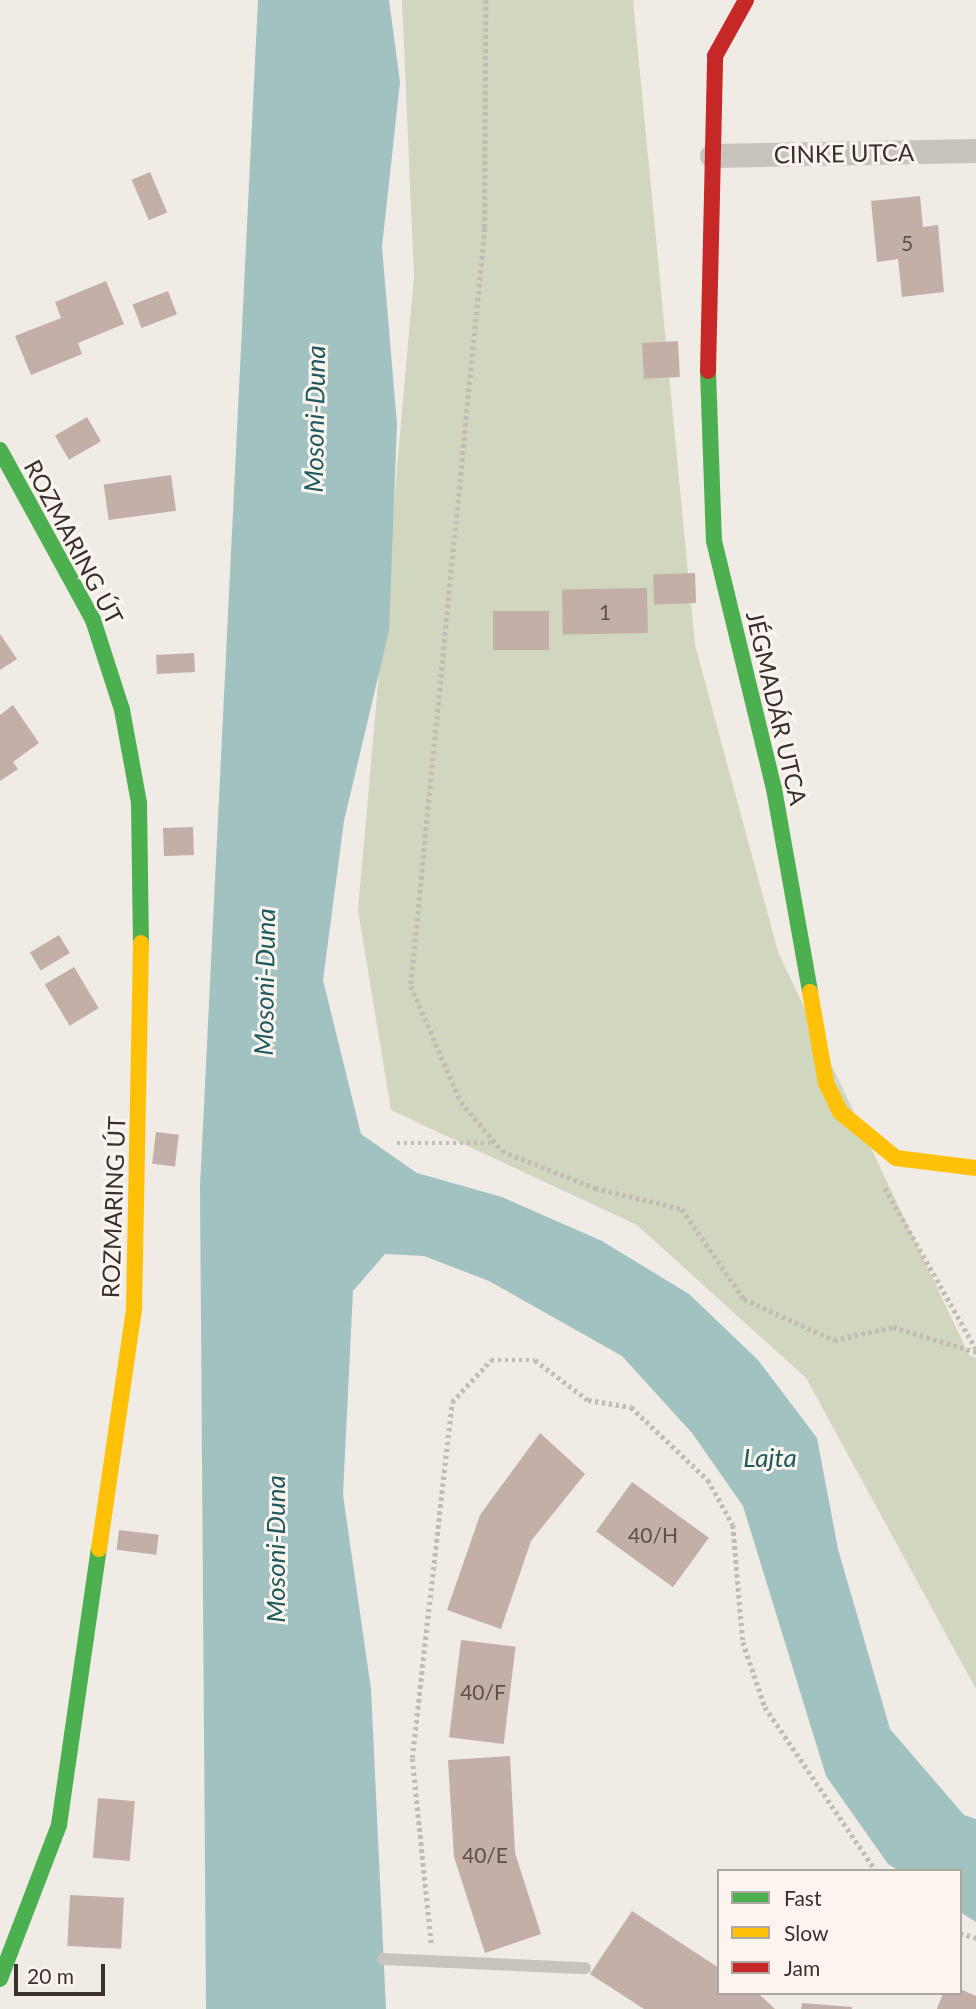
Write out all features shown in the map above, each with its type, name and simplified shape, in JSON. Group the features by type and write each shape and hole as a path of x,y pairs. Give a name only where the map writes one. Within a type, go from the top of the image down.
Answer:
{"street":[{"name":"JÉGMADÁR UTCA","path":"746,0 715,56 707,339 714,541 775,789 826,1083 840,1112 896,1158 976,1168"},
{"name":"CINKE UTCA","path":"712,156 976,151"},
{"name":"ROZMARING ÚT","path":"0,450 93,621 122,710 139,803 142,974 130,1336 59,1825 0,1979"}],"lane":[{"path":"383,1959 585,1968"}],"path":[{"path":"486,0 485,228 411,986 461,1102 495,1143"},
{"path":"397,1143 495,1143 595,1188 682,1209 744,1299 834,1340 893,1327 976,1350"},
{"path":"880,1181 976,1350"},
{"path":"433,1961 412,1758 452,1402 491,1360 534,1360 588,1400 631,1407 708,1480 733,1525 743,1642 765,1707 875,1869"}],"green space":[{"path":"402,0 633,0 695,645 778,952 969,1355 976,1358 976,1689 806,1378 637,1225 391,1110 358,910 414,276"}],"water":[{"path":"258,0 389,0 400,82 382,247 397,424 389,631 344,821 323,980 361,1134 417,1173 502,1197 602,1241 689,1294 758,1360 817,1438 838,1549 890,1729 964,1815 976,1819 976,1922 962,1913 962,1869 896,1869 888,1864 826,1776 743,1506 692,1433 622,1356 489,1281 424,1256 385,1254 353,1291 343,1495 371,1689 386,2009 206,2009 200,1187"}],"building":[{"path":"150,172 167,213 149,220 132,180"},
{"path":"920,196 923,227 938,225 944,292 902,297 898,259 877,262 871,201"},
{"path":"106,281 124,324 78,343 82,354 31,375 15,336 61,318 55,302"},
{"path":"168,291 177,314 141,328 133,305"},
{"path":"678,341 680,377 644,379 642,343"},
{"path":"87,417 101,441 69,460 55,436"},
{"path":"171,475 176,511 109,520 104,484"},
{"path":"695,573 696,603 654,604 653,574"},
{"path":"647,588 648,633 563,634 562,589"},
{"path":"493,611 549,611 549,650 493,650"},
{"path":"0,634 17,659 0,670"},
{"path":"194,653 195,672 157,674 156,655"},
{"path":"13,705 39,743 13,762 18,769 0,781 0,715"},
{"path":"193,827 194,855 164,856 163,828"},
{"path":"59,935 70,953 41,971 30,953"},
{"path":"74,967 99,1008 70,1026 45,985"},
{"path":"156,1132 179,1135 175,1167 152,1164"},
{"path":"540,1433 585,1474 531,1541 501,1629 447,1610 480,1515"},
{"path":"632,1482 709,1538 673,1587 596,1531"},
{"path":"119,1530 159,1535 156,1555 117,1550"},
{"path":"461,1640 516,1647 504,1744 449,1737"},
{"path":"510,1756 515,1853 541,1934 485,1953 454,1857 448,1760"},
{"path":"98,1798 135,1801 130,1861 93,1858"},
{"path":"70,1895 124,1898 121,1949 67,1946"},
{"path":"632,1911 717,1967 717,1995 760,1995 775,2009 644,2009 590,1974"},
{"path":"962,1990 976,1996 976,2009 937,2009 942,1995 962,1995"},
{"path":"802,2003 852,2007 852,2009 801,2009"}],"traffic: fast":[{"path":"708,371 714,541 774,789 810,992"},
{"path":"0,450 93,620 122,710 139,803 141,943"},
{"path":"0,1979 59,1825 99,1549"}],"traffic: slow":[{"path":"99,1549 134,1308 141,943"},
{"path":"810,992 826,1083 840,1112 896,1158 976,1168"}],"traffic: jam":[{"path":"708,371 715,56 746,0"}],"water label":[{"name":"Mosoni-Duna","path":"315,419"},
{"name":"Mosoni-Duna","path":"265,982"},
{"name":"Lajta","path":"770,1458"},
{"name":"Mosoni-Duna","path":"276,1549"}]}
